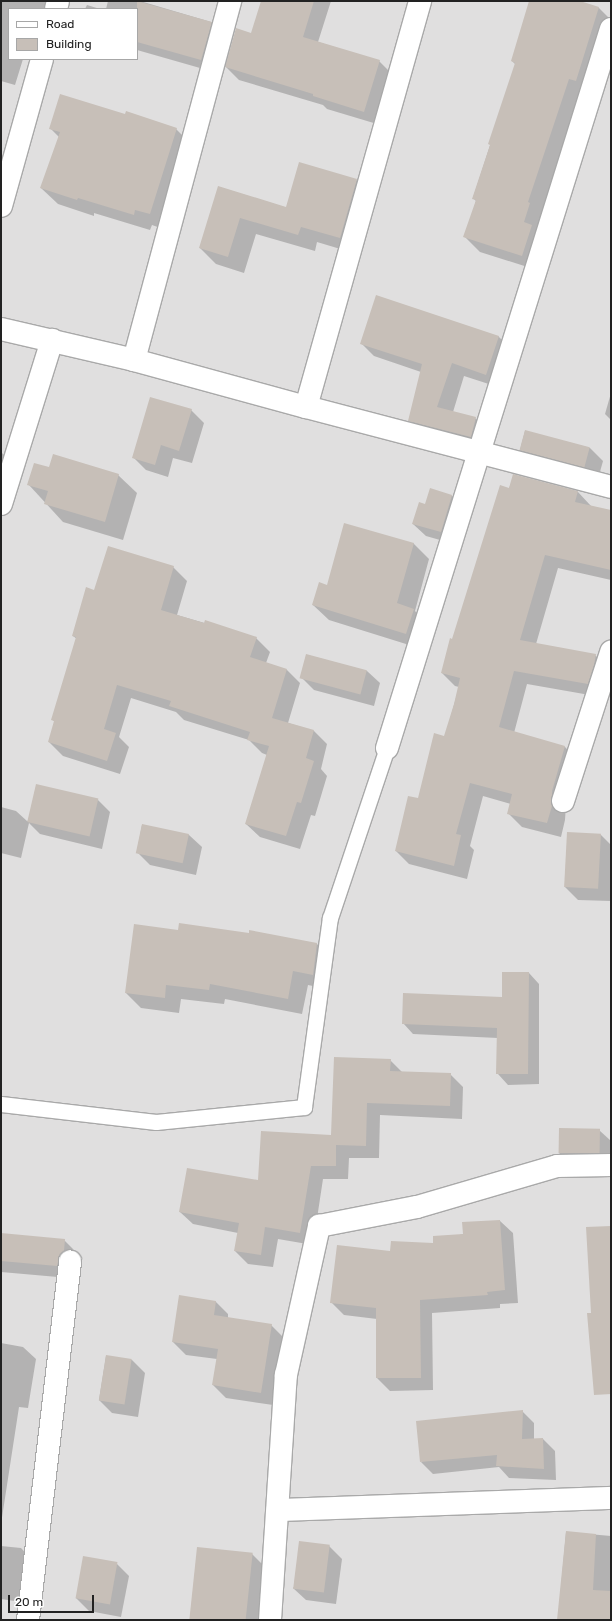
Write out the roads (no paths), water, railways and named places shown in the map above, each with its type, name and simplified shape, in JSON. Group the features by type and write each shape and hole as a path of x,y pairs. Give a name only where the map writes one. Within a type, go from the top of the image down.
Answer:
{"street":[{"path":"134,360 230,1"},
{"path":"306,408 420,1"},
{"path":"388,748 611,29"},
{"path":"1,206 42,60"},
{"path":"1,329 134,360 306,408 611,487"},
{"path":"1,504 52,340"},
{"path":"563,801 611,652"},
{"path":"270,1620 286,1375 320,1226 417,1207 557,1166 611,1165"},
{"path":"28,1620 70,1261"},
{"path":"278,1510 611,1498"}],"lane":[{"path":"1,1104 156,1122 304,1107 330,918 388,748"}]}
